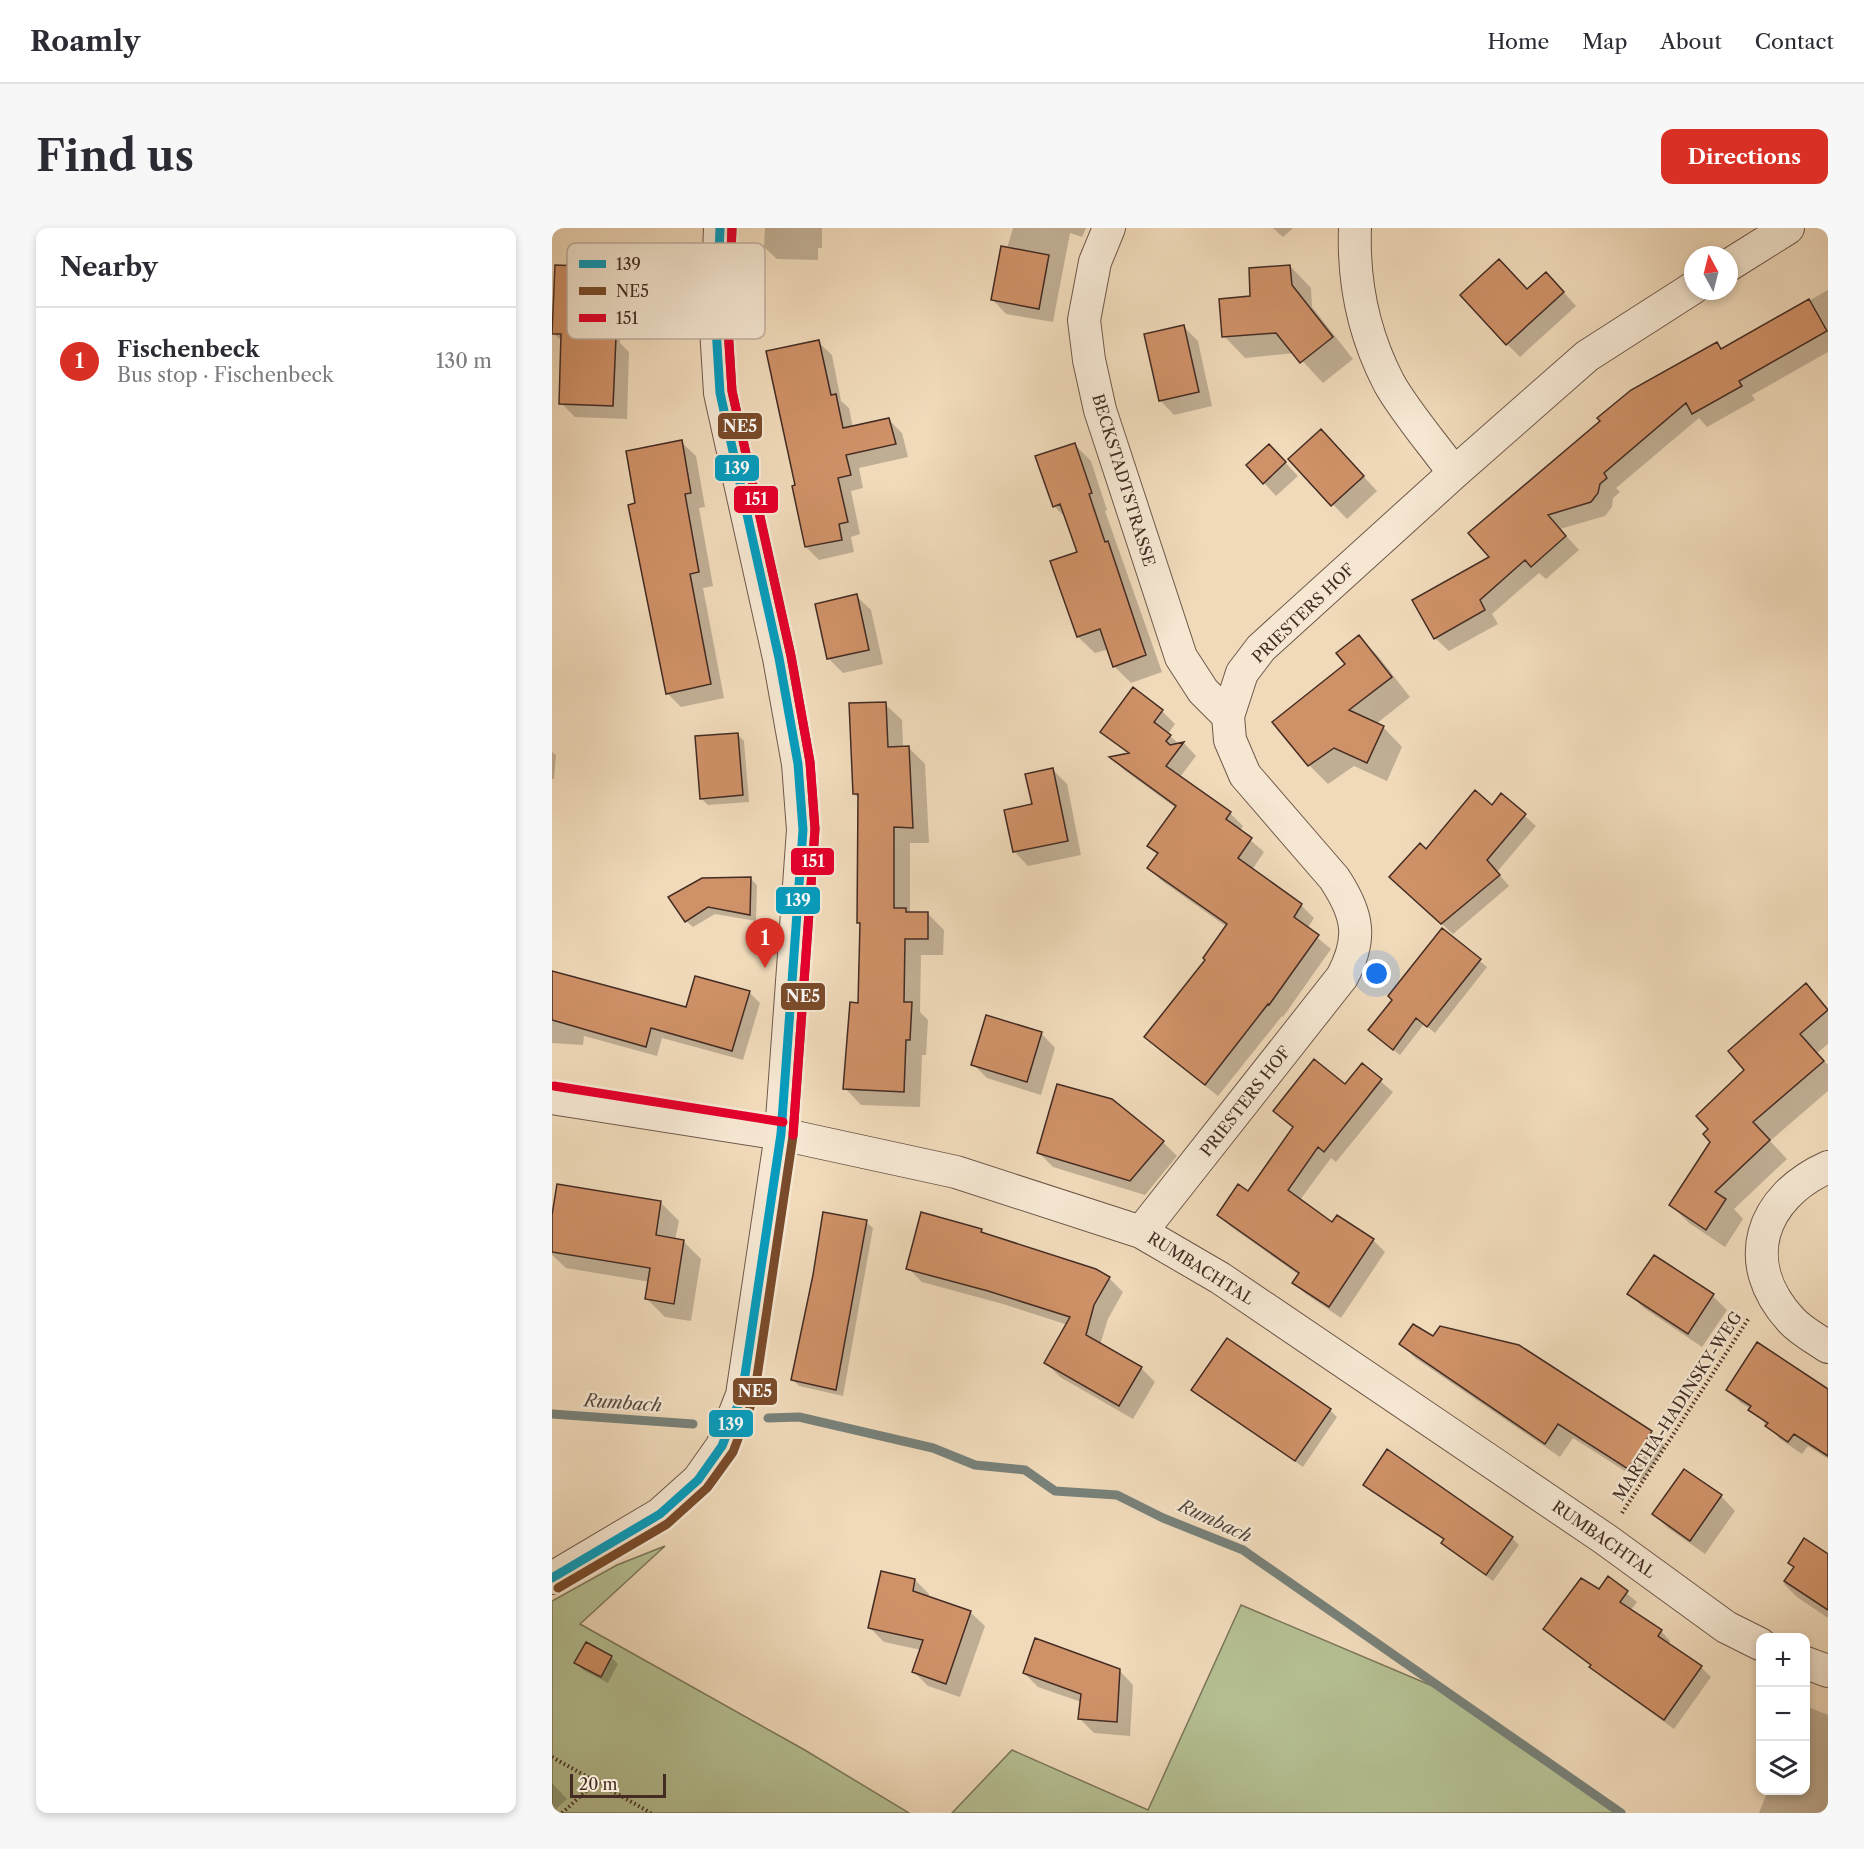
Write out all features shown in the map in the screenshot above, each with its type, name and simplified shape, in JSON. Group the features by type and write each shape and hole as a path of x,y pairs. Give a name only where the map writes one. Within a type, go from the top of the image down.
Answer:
{"street":[{"path":"719,243 720,228"},
{"name":"BECKSTADTSTRASSE","path":"1109,228 1095,262 1084,320 1089,360 1100,410 1181,657 1203,691 1228,716"},
{"path":"1355,228 1358,290 1370,341 1390,385 1454,473"},
{"path":"1738,259 1788,228"},
{"name":"PRIESTERS HOF","path":"1141,1232 1342,977 1352,959 1356,940 1354,918 1346,896 1334,878 1245,775 1230,740 1228,716 1242,674 1262,648 1454,473 1587,356 1684,294"},
{"path":"552,1578 660,1514 698,1480 722,1446 742,1395 781,1134 803,830 798,764 779,658 720,393 717,339"},
{"name":"RUMBACHTAL","path":"552,1098 781,1134 956,1172 1141,1232 1220,1278 1605,1539 1726,1628 1756,1642"},
{"path":"1828,1167 1803,1180 1789,1192 1768,1220 1763,1236 1762,1253 1769,1287 1791,1321 1828,1347"},
{"path":"1810,1664 1828,1671"}],"path":[{"name":"MARTHA-HADINSKY-WEG","path":"1605,1539 1769,1287"},
{"path":"552,1757 651,1813"},
{"path":"562,1813 597,1781"}],"green space":[{"path":"665,1546 580,1624 803,1749 909,1813 552,1813 552,1601 617,1565"},
{"path":"1241,1605 1449,1693 1625,1813 952,1813 1012,1750 1148,1810"}],"building":[{"path":"1001,246 1049,255 1039,309 991,300"},
{"path":"1499,259 1527,289 1546,272 1564,292 1506,345 1460,295"},
{"path":"555,265 567,265 567,339 616,339 613,406 559,404 561,334 552,334"},
{"path":"1290,265 1292,285 1333,337 1300,363 1276,333 1222,337 1219,299 1250,296 1249,268"},
{"path":"1809,299 1827,331 1739,381 1742,386 1692,414 1686,403 1604,473 1607,478 1600,484 1598,493 1591,502 1548,515 1566,536 1531,567 1525,560 1480,600 1485,610 1434,639 1412,600 1489,557 1468,533 1600,421 1597,418 1631,390 1717,342 1721,349"},
{"path":"1184,325 1199,392 1159,401 1144,334"},
{"path":"819,340 831,395 836,394 843,428 889,418 896,444 846,455 851,475 838,478 848,522 839,524 842,540 805,547 792,486 795,485 766,351"},
{"path":"1321,429 1364,476 1331,506 1288,459"},
{"path":"682,440 691,493 685,494 699,572 690,574 711,684 666,694 628,505 635,503 626,451"},
{"path":"1075,443 1105,542 1108,541 1146,655 1113,667 1100,629 1077,637 1050,561 1077,552 1060,504 1053,507 1035,456"},
{"path":"1269,444 1286,462 1263,484 1246,465"},
{"path":"857,594 869,650 827,659 815,604"},
{"path":"1359,635 1392,677 1349,710 1384,726 1367,763 1334,748 1308,766 1272,722 1345,664 1336,653"},
{"path":"1133,687 1163,710 1154,722 1171,735 1166,741 1170,745 1184,742 1166,766 1231,812 1226,819 1252,838 1238,858 1302,904 1294,917 1319,935 1269,1005 1205,1085 1144,1037 1205,960 1203,958 1227,924 1147,868 1158,853 1147,846 1176,806 1109,757 1129,753 1100,732"},
{"path":"886,702 888,747 909,746 913,828 894,827 894,908 906,908 906,912 928,912 928,939 905,939 904,1002 912,1002 910,1040 906,1040 904,1092 843,1089 850,1002 858,1003 860,923 857,923 858,794 853,794 849,703"},
{"path":"738,733 743,795 700,799 695,736"},
{"path":"1053,768 1068,841 1013,852 1004,810 1032,804 1025,774"},
{"path":"1475,790 1492,805 1501,793 1526,814 1487,860 1500,875 1441,924 1389,877 1420,843 1426,849"},
{"path":"751,877 750,915 708,907 685,922 668,897 702,878"},
{"path":"1442,928 1481,959 1427,1027 1416,1018 1393,1050 1368,1030 1392,1000 1388,996"},
{"path":"552,971 686,1007 695,976 750,991 732,1051 651,1028 646,1047 552,1020"},
{"path":"1806,983 1828,1010 1800,1034 1824,1061 1753,1122 1770,1140 1715,1192 1726,1199 1706,1230 1669,1205 1710,1142 1703,1134 1708,1129 1696,1116 1744,1070 1728,1051"},
{"path":"986,1015 1042,1032 1027,1082 971,1065"},
{"path":"1314,1059 1345,1084 1362,1063 1382,1079 1324,1152 1318,1147 1288,1190 1332,1222 1337,1215 1374,1239 1329,1307 1292,1283 1299,1273 1217,1215 1238,1184 1248,1191 1293,1127 1273,1111"},
{"path":"1057,1084 1112,1099 1164,1141 1130,1181 1037,1153"},
{"path":"557,1184 661,1201 656,1235 684,1240 674,1304 645,1299 650,1268 552,1252 552,1215"},
{"path":"823,1212 867,1220 836,1390 791,1380 813,1275"},
{"path":"921,1212 982,1229 981,1232 1096,1269 1110,1277 1094,1305 1086,1335 1142,1367 1119,1406 1044,1363 1070,1317 988,1291 906,1269"},
{"path":"1654,1255 1714,1294 1688,1334 1627,1294"},
{"path":"1413,1324 1433,1336 1440,1326 1519,1345 1652,1431 1628,1469 1558,1424 1545,1444 1399,1344"},
{"path":"1227,1338 1331,1409 1295,1461 1191,1390"},
{"path":"1757,1342 1828,1389 1828,1456 1794,1434 1788,1442 1765,1426 1768,1423 1748,1410 1751,1406 1726,1390"},
{"path":"1387,1449 1513,1537 1486,1575 1441,1543 1444,1539 1363,1485"},
{"path":"1684,1469 1722,1495 1690,1541 1652,1514"},
{"path":"1804,1538 1828,1554 1828,1610 1784,1581 1794,1567 1788,1563"},
{"path":"881,1571 915,1579 913,1591 971,1611 946,1684 912,1672 923,1640 868,1628"},
{"path":"1608,1576 1628,1591 1620,1602 1662,1630 1658,1636 1702,1666 1664,1720 1589,1667 1591,1665 1543,1629 1581,1578 1599,1589"},
{"path":"1035,1638 1120,1669 1117,1722 1078,1719 1081,1694 1023,1673"},
{"path":"586,1642 612,1656 601,1677 574,1663"}],"waterway":[{"name":"Rumbach","path":"552,1414 693,1424"},
{"name":"Rumbach","path":"768,1418 799,1417 933,1448 975,1465 1025,1470 1055,1491 1117,1495 1163,1518 1243,1550 1621,1813"}],"transit line":[{"name":"139","path":"719,243 720,228"},
{"name":"NE5","path":"731,243 732,228"},
{"name":"151","path":"731,243 732,228"},
{"name":"139","path":"552,1578 660,1514 698,1480 722,1446 742,1395 781,1134 803,830 798,764 779,658 720,393 717,339"},
{"name":"NE5","path":"558,1588 667,1524 707,1488 733,1452 754,1397 793,1136 815,829 810,762 791,656 732,391 729,339"},
{"name":"151","path":"729,339 732,391 791,656 810,762 815,829 793,1135"},
{"name":"151","path":"554,1086 783,1122"}],"place":[{"name":"Fischenbeck","path":"765,968"}]}
